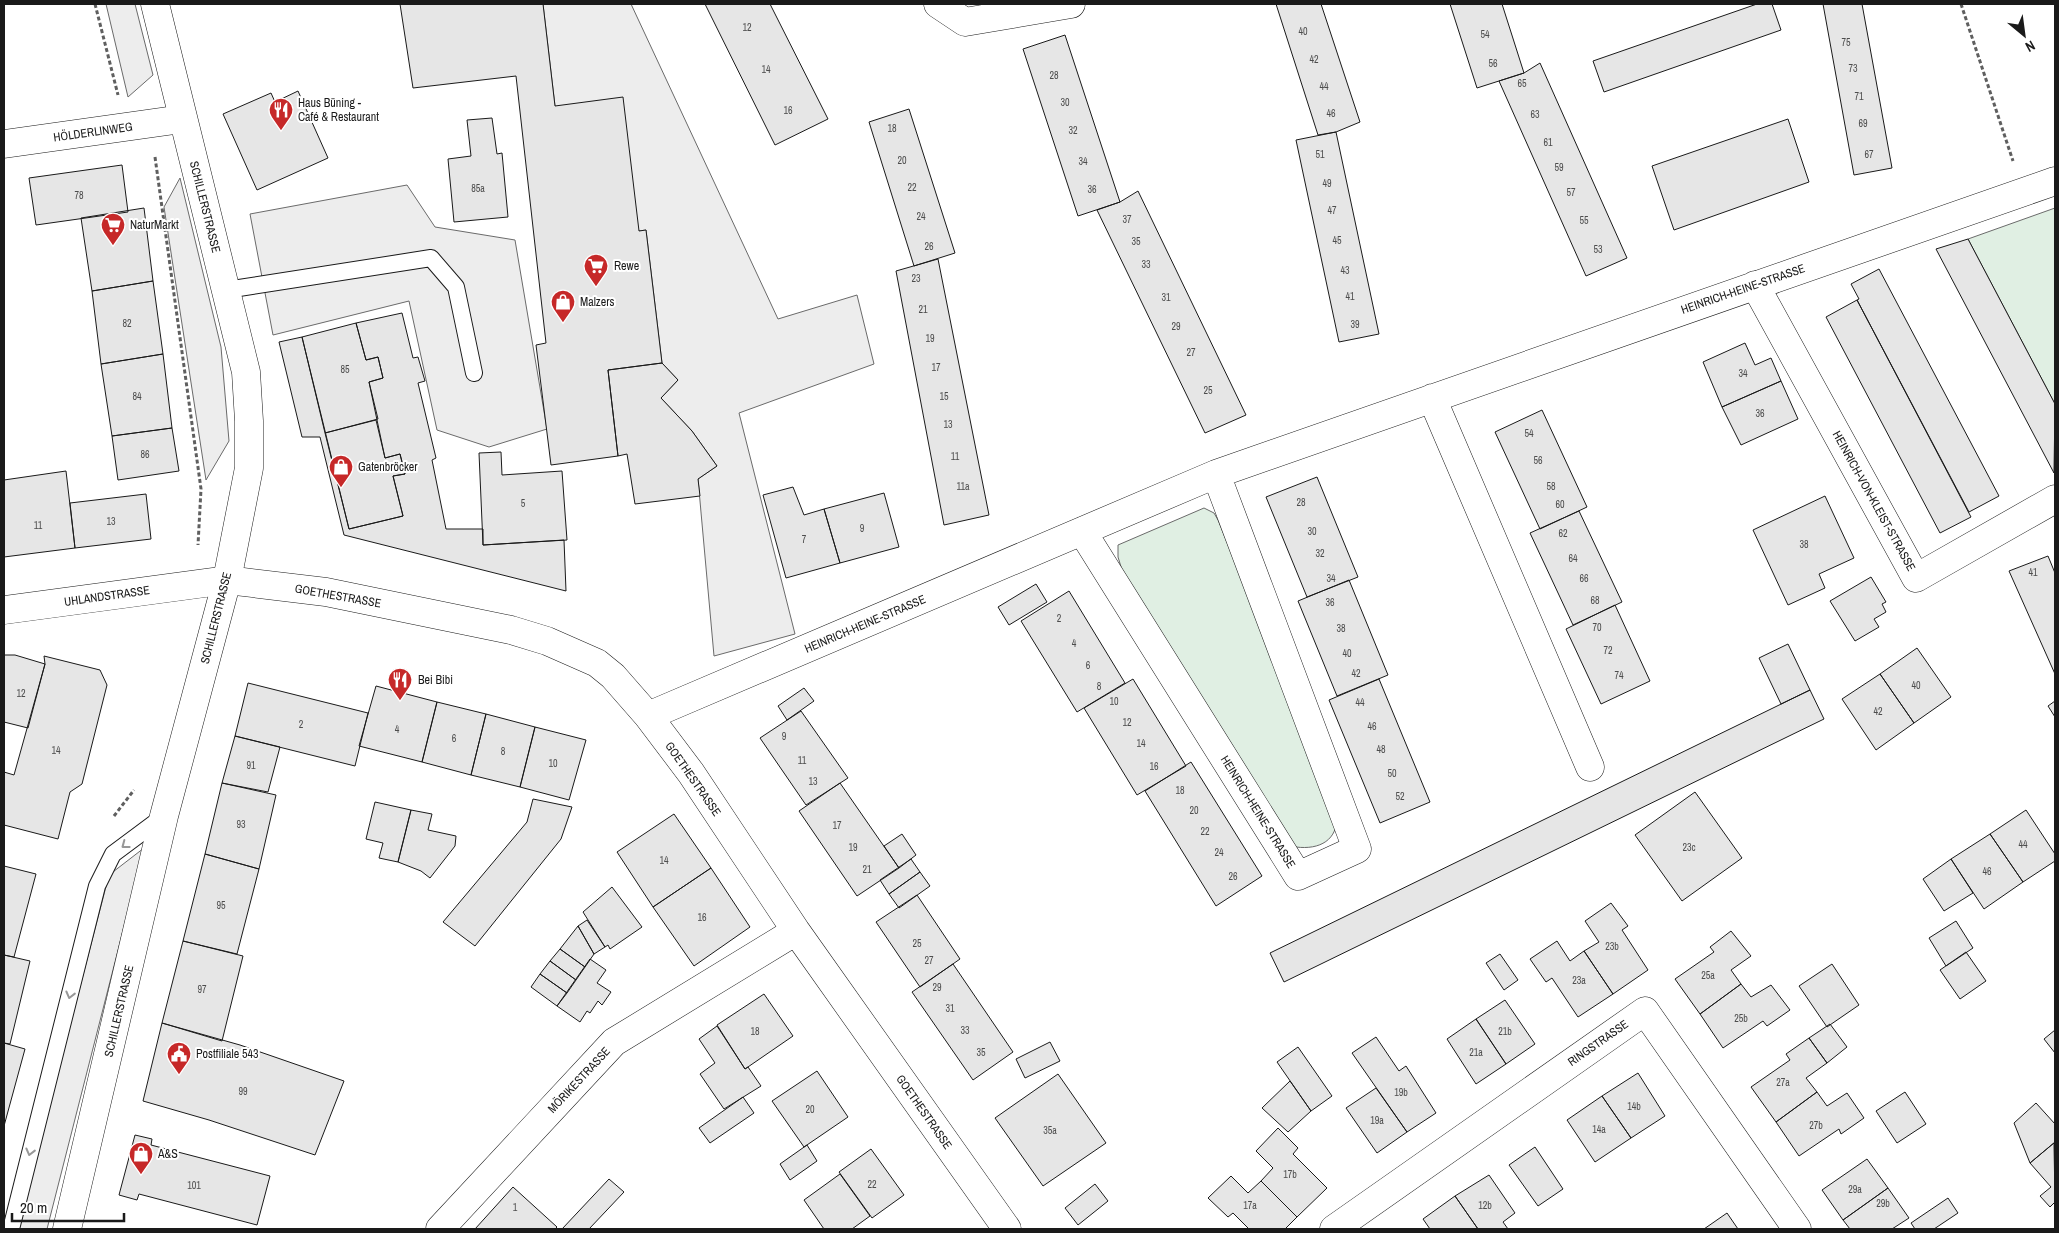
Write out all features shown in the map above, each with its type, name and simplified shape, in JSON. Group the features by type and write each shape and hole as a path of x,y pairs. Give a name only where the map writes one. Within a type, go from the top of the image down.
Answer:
{"street":[{"name":"SCHILLERSTRASSE","path":"66,1229 218,581 249,468 246,372 155,4"},
{"path":"938,4 965,22 1070,4"},
{"name":"HÖLDERLINWEG","path":"4,144 182,119"},
{"name":"HEINRICH-HEINE-STRASSE","path":"648,716 1216,474 2055,181"},
{"name":"HEINRICH-VON-KLEIST-STRASSE","path":"1755,285 1916,578 2055,499"},
{"path":"1432,398 1590,767"},
{"name":"HEINRICH-HEINE-STRASSE","path":"1082,531 1298,876 1357,849 1216,474"},
{"name":"UHLANDSTRASSE","path":"4,610 218,581"},
{"name":"GOETHESTRASSE","path":"218,581 326,592 511,630 547,641 597,663 612,676 648,716 691,773 796,931 1007,1229"},
{"name":"MÖRIKESTRASSE","path":"440,1229 614,1042 796,931"},
{"name":"RINGSTRASSE","path":"1334,1229 1645,1010 1797,1229"}],"lane":[{"path":"226,290 431,258 456,287 474,373"},
{"path":"10,1229 97,886 113,854 164,816"}],"path":[{"path":"1961,4 2023,192"}],"green space":[{"path":"2055,208 2055,404 1968,239"},
{"path":"1204,508 1214,513 1218,520 1337,815 1337,824 1331,837 1320,845 1305,848 1296,847 1289,841 1122,570 1118,557 1118,545"}],"shaded area":[{"path":"106,4 135,4 153,75 128,97"},
{"path":"543,4 631,4 778,319 857,295 874,364 739,413 795,634 714,656 698,479 717,466 692,431 661,398 678,380 662,363 646,230 639,231 555,106"},
{"path":"180,178 221,347 229,441 206,480 164,207"},
{"path":"407,185 435,227 515,240 547,429 489,447 437,430 409,301 273,335 250,214"},
{"path":"144,848 47,1229 17,1229 109,875"}],"building":[{"name":"Rewe","path":"400,4 543,4 555,106 623,97 639,231 646,230 662,363 608,370 618,456 551,465 536,345 546,343 516,76 413,88"},
{"path":"705,4 770,4 828,119 775,145"},
{"path":"1276,4 1321,4 1360,122 1336,132 1318,135"},
{"path":"1450,4 1502,4 1524,73 1477,88"},
{"path":"1757,4 1772,4 1781,30 1604,92 1593,61"},
{"path":"1823,4 1862,4 1892,168 1854,175"},
{"path":"1065,35 1120,202 1078,216 1023,49"},
{"path":"1540,63 1627,258 1586,276 1499,81 1524,73"},
{"path":"298,91 328,158 257,190 223,114 271,93 275,102"},
{"path":"909,109 955,253 914,266 869,122"},
{"path":"492,118 497,154 502,153 508,217 454,222 448,159 471,156 467,120"},
{"path":"1788,119 1809,182 1674,230 1652,166"},
{"path":"1336,132 1379,334 1339,342 1296,140"},
{"path":"122,165 128,212 36,225 29,178"},
{"path":"1138,191 1246,415 1205,433 1097,210 1120,202"},
{"path":"144,208 153,281 92,291 81,218"},
{"path":"1968,239 2055,404 2054,473 1936,249"},
{"path":"938,259 989,515 944,525 896,271"},
{"path":"1879,269 1999,496 1969,512 1857,300 1859,299 1851,284"},
{"path":"153,281 163,354 101,364 92,291"},
{"path":"1857,300 1971,517 1940,533 1826,317"},
{"path":"402,313 413,358 418,357 425,381 418,383 436,458 432,460 446,529 483,529 483,545 564,540 566,591 344,535 320,437 302,437 279,342 302,337 349,529 403,516 393,476 405,474 400,454 385,458 369,382 383,378 378,357 366,360 356,323"},
{"path":"356,323 366,360 378,357 383,378 369,382 378,419 325,433 302,337"},
{"path":"1745,343 1755,365 1771,358 1781,381 1722,407 1703,362"},
{"path":"163,354 172,428 112,436 101,364"},
{"path":"662,363 678,380 661,398 692,431 717,466 698,479 700,496 635,504 627,454 618,456 608,370"},
{"path":"1781,381 1798,419 1741,445 1722,407"},
{"path":"1542,410 1587,507 1540,529 1495,432"},
{"path":"376,420 385,458 400,454 405,474 393,476 403,516 349,529 325,433"},
{"path":"172,428 179,471 118,480 112,436"},
{"path":"501,452 502,475 562,471 567,540 483,545 479,453"},
{"path":"66,471 75,548 4,557 4,480"},
{"path":"1317,477 1358,577 1307,597 1266,497"},
{"path":"793,487 804,515 824,509 840,563 786,578 763,495"},
{"path":"884,493 899,547 840,563 824,509"},
{"path":"146,494 151,539 75,548 70,503"},
{"path":"1825,496 1854,558 1819,574 1825,588 1788,605 1753,530"},
{"path":"1579,511 1622,602 1573,625 1530,533"},
{"path":"2048,556 2055,573 2055,674 2009,571"},
{"path":"1871,577 1886,602 1882,604 1886,612 1874,619 1879,627 1855,641 1830,601"},
{"path":"1349,580 1388,675 1337,696 1298,601"},
{"path":"1036,584 1047,602 1009,625 998,607"},
{"path":"1069,591 1125,683 1077,712 1021,621"},
{"path":"1615,605 1650,681 1601,704 1566,629"},
{"path":"1788,644 1810,690 1781,704 1759,658"},
{"path":"1917,648 1951,697 1914,723 1880,674"},
{"path":"4,655 15,655 45,664 28,728 4,722"},
{"path":"44,656 100,670 107,685 82,784 70,792 58,839 4,825 4,772 14,775 45,664"},
{"path":"1880,674 1914,723 1876,750 1842,699"},
{"path":"1133,679 1186,766 1137,795 1084,708"},
{"path":"1379,679 1430,802 1380,823 1329,700"},
{"path":"248,683 368,713 355,766 235,736"},
{"path":"376,686 437,702 422,762 359,746"},
{"path":"804,688 814,701 787,720 778,706"},
{"path":"1810,690 1824,719 1284,982 1270,953"},
{"path":"2055,701 2055,717 2048,706"},
{"path":"437,702 486,714 471,775 422,762"},
{"path":"801,711 848,778 806,805 760,738"},
{"path":"486,714 535,727 520,787 471,775"},
{"path":"535,727 586,740 569,800 520,787"},
{"path":"235,736 280,747 268,792 222,783"},
{"path":"1191,762 1262,876 1216,906 1145,791"},
{"path":"222,783 276,795 259,869 205,854"},
{"path":"840,783 899,868 857,896 799,811"},
{"path":"1695,792 1742,858 1682,901 1635,835"},
{"path":"533,799 572,807 561,839 475,946 443,922 527,822"},
{"path":"375,802 411,810 398,862 379,858 383,843 366,839"},
{"path":"411,810 432,814 428,830 456,836 455,846 430,878 421,871 398,862"},
{"path":"2026,810 2055,854 2055,861 2023,882 1990,834"},
{"path":"674,814 711,868 653,907 617,852"},
{"path":"902,834 916,855 899,868 884,846"},
{"path":"1990,834 2023,882 1984,909 1951,859"},
{"path":"205,854 259,869 237,954 183,941"},
{"path":"911,859 920,872 889,894 880,880"},
{"path":"1951,859 1973,893 1944,911 1923,879"},
{"path":"4,866 36,874 14,957 4,955"},
{"path":"711,868 750,927 694,966 653,907"},
{"path":"920,872 930,886 899,908 889,894"},
{"path":"612,887 642,927 610,949 608,945 605,947 583,912"},
{"path":"917,895 960,959 920,987 876,922"},
{"path":"1611,903 1628,926 1622,930 1648,970 1613,994 1584,951 1599,942 1585,921"},
{"path":"587,920 605,947 594,954 578,926"},
{"path":"1956,921 1973,948 1946,966 1929,938"},
{"path":"578,926 594,954 585,967 560,949"},
{"path":"1731,931 1751,956 1731,970 1741,984 1700,1014 1675,979 1714,952 1710,947"},
{"path":"183,941 243,956 222,1041 162,1023"},
{"path":"1557,941 1570,961 1584,951 1613,994 1578,1017 1552,978 1546,982 1530,959"},
{"path":"560,949 585,967 576,980 550,961"},
{"path":"1966,952 1986,981 1960,999 1940,970"},
{"path":"1500,954 1518,980 1504,990 1486,963"},
{"path":"4,955 30,961 10,1044 4,1043"},
{"path":"590,959 606,970 597,983 611,992 602,1005 598,1001 590,1013 587,1011 580,1022 557,1006"},
{"path":"550,961 576,980 567,993 540,974"},
{"path":"953,964 1013,1052 973,1080 912,992"},
{"path":"1832,964 1859,1005 1827,1027 1799,986"},
{"path":"540,974 567,993 557,1006 531,987"},
{"path":"1741,984 1751,997 1771,985 1790,1010 1767,1026 1763,1021 1723,1048 1700,1014"},
{"path":"764,994 793,1036 745,1069 717,1025"},
{"path":"1505,1000 1535,1044 1506,1064 1476,1019"},
{"path":"1476,1019 1506,1064 1476,1084 1447,1039"},
{"path":"162,1023 240,1045 344,1081 315,1155 209,1120 143,1101"},
{"path":"1830,1024 1847,1047 1827,1063 1809,1038"},
{"path":"717,1026 745,1069 748,1067 761,1086 724,1109 700,1074 715,1063 699,1039"},
{"path":"2055,1030 2055,1053 2044,1039"},
{"path":"1376,1037 1399,1071 1406,1066 1436,1113 1407,1132 1352,1053"},
{"path":"1809,1038 1827,1063 1806,1078 1817,1092 1776,1122 1751,1087 1790,1060 1786,1054"},
{"path":"1050,1042 1060,1061 1025,1078 1016,1059"},
{"path":"4,1043 25,1049 4,1126"},
{"path":"1298,1047 1332,1096 1311,1111 1277,1062"},
{"path":"817,1071 848,1117 804,1147 772,1101"},
{"path":"1638,1073 1665,1116 1631,1138 1602,1096"},
{"path":"1058,1074 1106,1143 1043,1186 995,1118"},
{"path":"1290,1081 1311,1111 1288,1132 1262,1108"},
{"path":"1376,1088 1407,1132 1377,1153 1346,1108"},
{"path":"1817,1092 1827,1106 1847,1093 1864,1118 1841,1134 1839,1129 1799,1156 1776,1122"},
{"path":"1905,1092 1926,1124 1897,1143 1876,1111"},
{"path":"1602,1096 1631,1138 1595,1162 1567,1120"},
{"path":"743,1097 754,1113 710,1143 699,1128"},
{"path":"2036,1103 2055,1124 2055,1142 2030,1163 2014,1123"},
{"path":"1278,1128 1298,1148 1293,1154 1327,1188 1297,1217 1261,1181 1273,1168 1256,1151"},
{"path":"135,1135 152,1139 151,1145 270,1176 257,1225 139,1194 137,1200 119,1195"},
{"path":"2054,1143 2055,1202 2050,1207 2040,1196 2051,1187 2030,1163"},
{"path":"807,1145 817,1161 790,1180 780,1164"},
{"path":"1535,1147 1563,1189 1538,1206 1509,1165"},
{"path":"871,1149 904,1195 872,1218 839,1172"},
{"path":"1867,1159 1888,1188 1843,1220 1822,1190"},
{"path":"840,1174 870,1216 852,1229 824,1229 804,1200"},
{"path":"1489,1175 1515,1213 1503,1222 1508,1229 1478,1229 1455,1196"},
{"path":"1231,1176 1248,1193 1261,1181 1297,1217 1285,1229 1249,1229 1233,1213 1228,1217 1208,1198"},
{"path":"609,1179 624,1192 589,1229 562,1229"},
{"path":"1095,1184 1108,1201 1078,1225 1065,1208"},
{"path":"513,1187 557,1227 555,1229 475,1229"},
{"path":"1888,1188 1909,1218 1892,1229 1850,1229 1843,1220"},
{"path":"1455,1196 1478,1229 1430,1229 1423,1219"},
{"path":"1948,1198 1958,1213 1934,1229 1915,1229 1911,1223"},
{"path":"1727,1213 1738,1229 1704,1229"}],"place":[{"name":"Haus Büning - Café & Restaurant","path":"281,131"},
{"name":"NaturMarkt","path":"113,246"},
{"name":"Rewe","path":"596,287"},
{"name":"Malzers","path":"563,323"},
{"name":"Gatenbröcker","path":"341,488"},
{"name":"Bei Bibi","path":"400,701"},
{"name":"Postfiliale 543","path":"179,1075"},
{"name":"A&S","path":"141,1175"}]}
